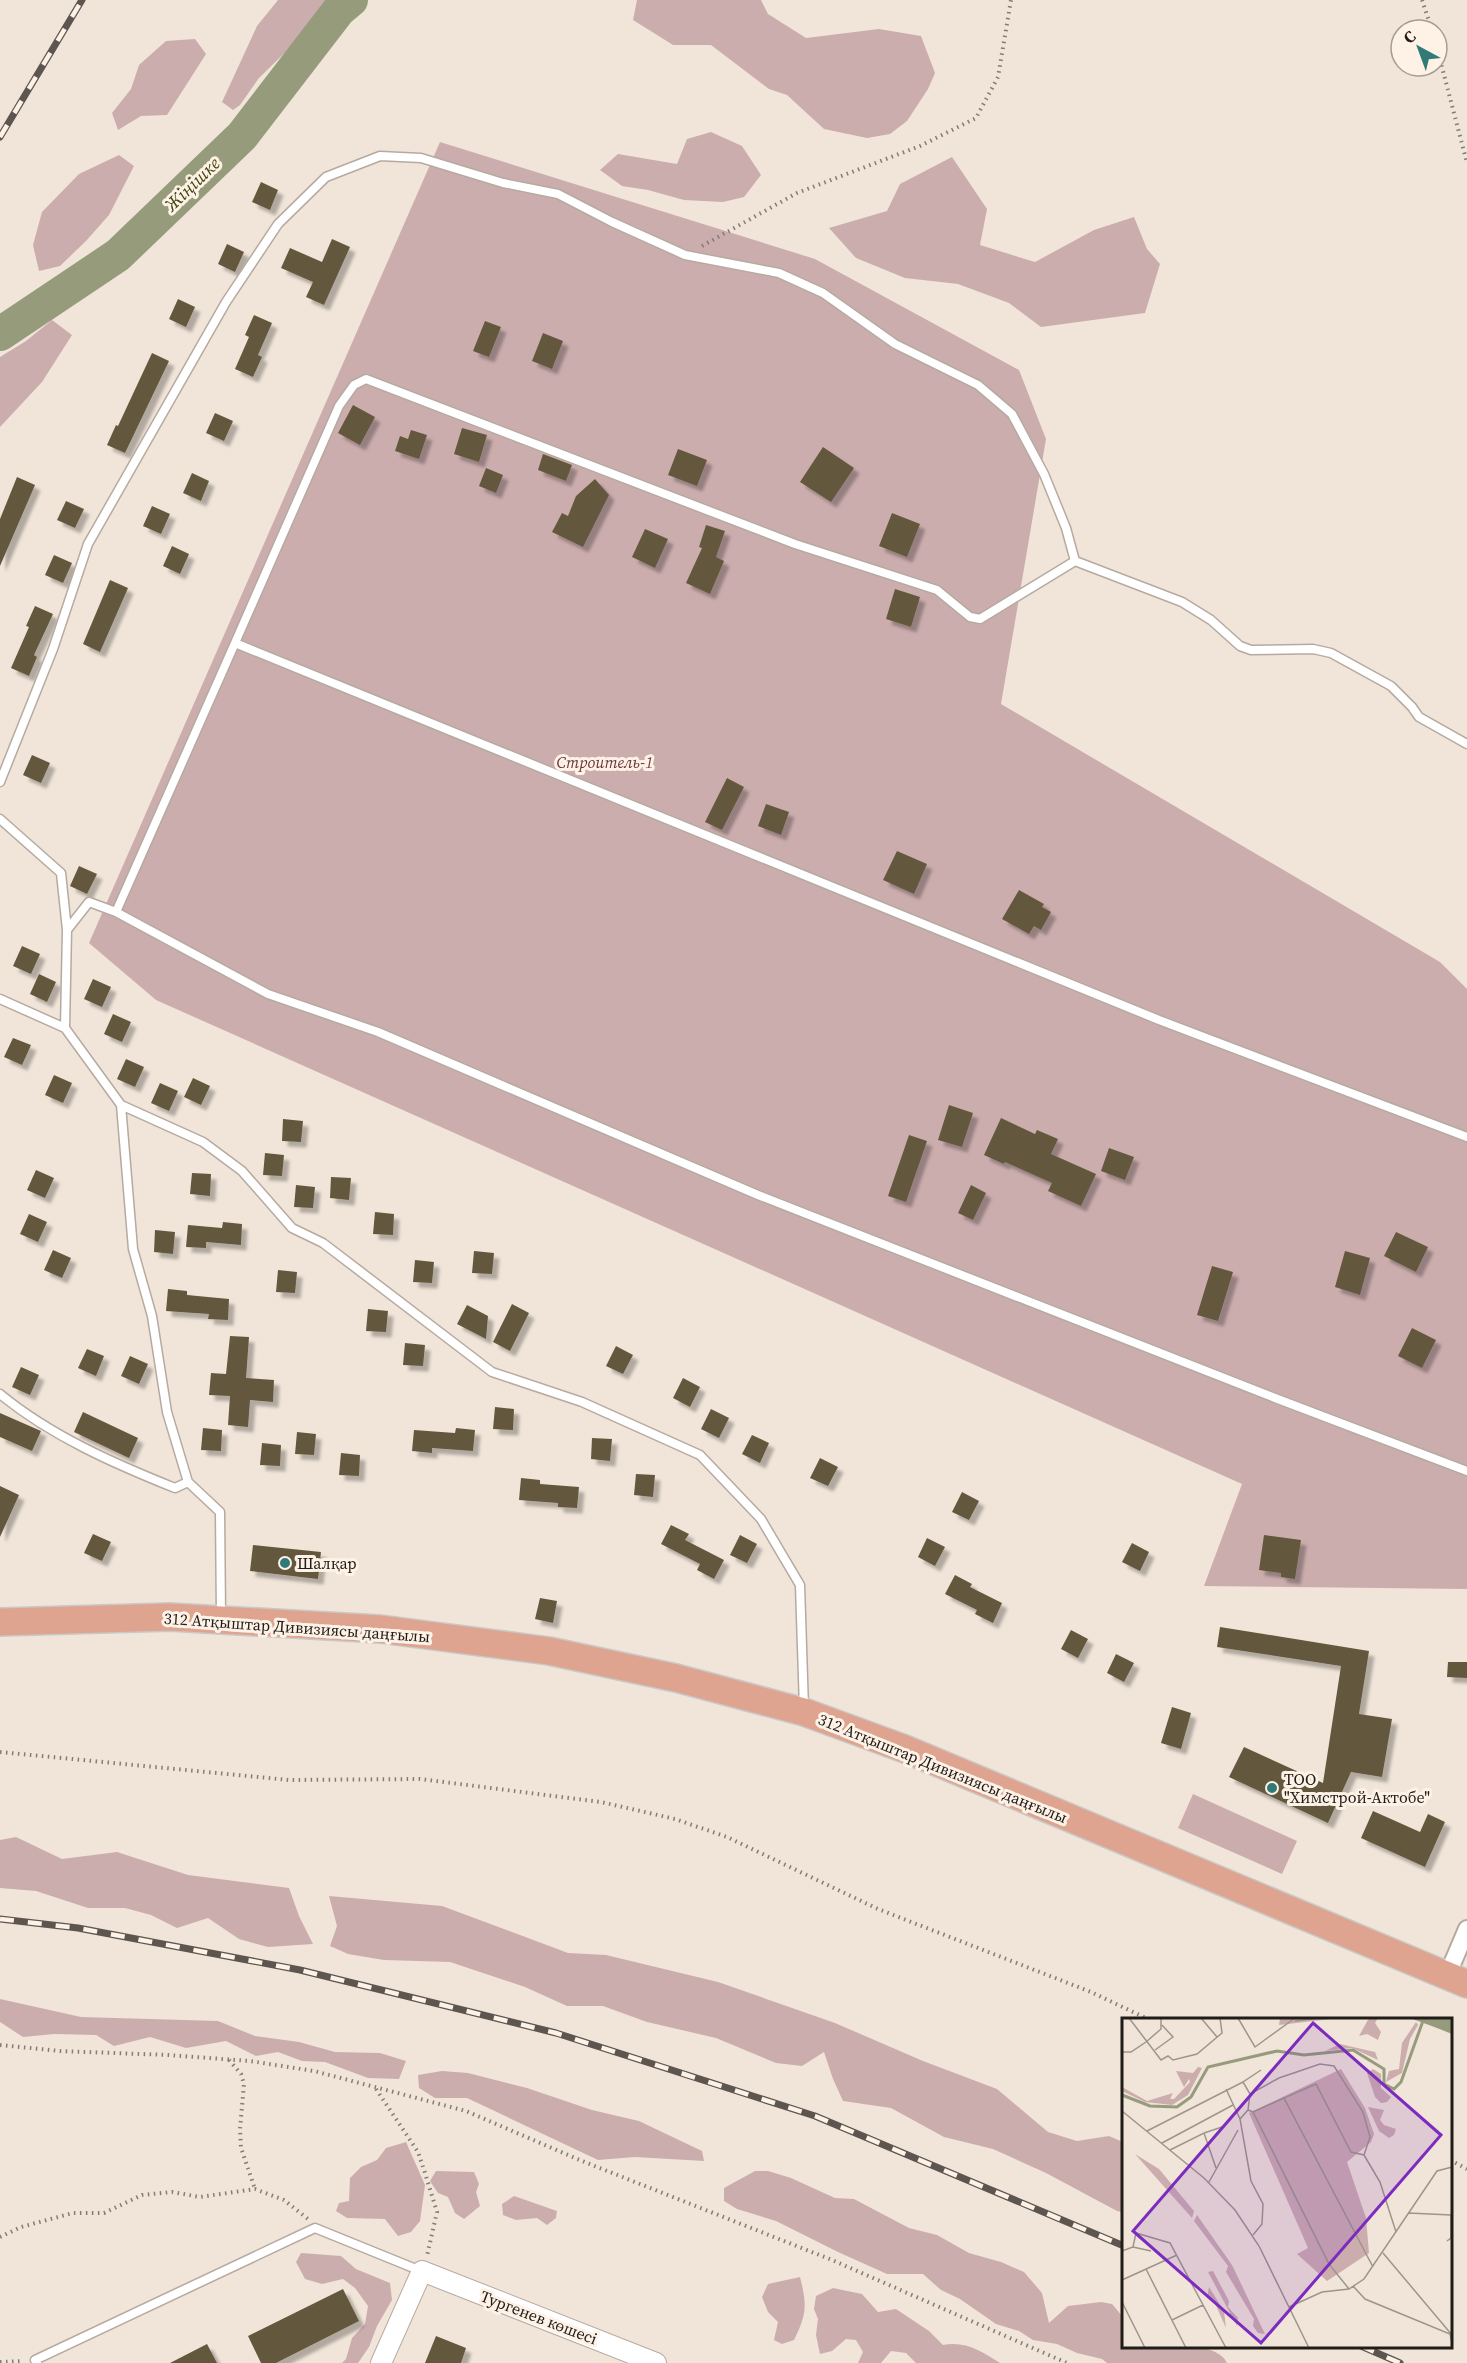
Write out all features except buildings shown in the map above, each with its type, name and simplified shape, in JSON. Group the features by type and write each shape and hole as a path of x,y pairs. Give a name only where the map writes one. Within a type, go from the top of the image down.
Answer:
{"highway":[{"name":"312 Атқыштар Дивизиясы даңғылы","path":"0,1622 121,1617 221,1619 380,1629 549,1651 676,1678 804,1712 905,1749 1457,1980"}],"street":[{"path":"1457,1980 1467,1929"},
{"path":"381,2363 422,2271"},
{"name":"Тургенев көшесі","path":"422,2271 656,2363"}],"lane":[{"path":"0,782 53,649 88,544 226,302 278,224 326,177 380,156 422,158 503,183 558,194 612,222 685,255 779,273 823,293 895,344 978,385 1011,414 1039,464 1066,528 1075,561"},
{"path":"116,912 339,406 354,385 366,379 795,544 937,590 970,618 980,619 1075,561"},
{"path":"1075,561 1182,602 1211,620 1240,646 1251,650 1313,650 1331,653 1391,686 1419,717 1467,744"},
{"path":"235,643 1158,1020 1467,1137"},
{"path":"0,819 61,873 67,930 64,1028"},
{"path":"67,930 89,903 116,912 268,994 378,1032 758,1195 1467,1471"},
{"path":"0,999 64,1028 121,1105 203,1142 242,1171 292,1228 323,1243 492,1372 582,1402 700,1455 761,1519 800,1585 804,1712"},
{"path":"121,1105 133,1249 152,1317 167,1412 188,1482 220,1512 221,1619"},
{"path":"0,1394 26,1414 126,1469 175,1488 188,1482"},
{"path":"36,2361 315,2228 422,2271"}],"path":[{"path":"685,255 797,193 920,146 976,118 998,77 1011,0"},
{"path":"1422,0 1428,18"},
{"path":"1445,78 1467,163"},
{"path":"0,1752 289,1780 420,1779 612,1804 675,1819 727,1837 878,1909 1091,1992 1148,2018"},
{"path":"0,2045 60,2051 229,2060 314,2071 466,2111 582,2161 832,2260 1067,2363"},
{"path":"229,2060 241,2074 244,2084 240,2129 241,2148 255,2189"},
{"path":"375,2088 418,2152 437,2212 430,2247 422,2271"},
{"path":"1452,2161 1467,2169"},
{"path":"0,2237 21,2227 73,2213 104,2212 142,2195 172,2192 200,2197 255,2189 284,2200 304,2215 315,2228"},
{"path":"0,2362 36,2361"}],"green space":[{"path":"278,0 339,0 259,78 240,105 233,110 222,102 257,26"},
{"path":"637,0 761,0 768,14 806,38 879,29 921,36 935,73 928,89 907,121 890,134 867,138 824,129 787,95 769,89 711,45 673,45 633,20"},
{"path":"195,39 206,54 167,115 141,116 118,130 112,113 131,89 139,65 166,41"},
{"path":"711,132 742,146 761,175 744,197 723,202 684,200 648,190 622,186 600,170 618,154 677,164 687,139"},
{"name":"Строитель-1","path":"440,142 815,259 1019,370 1046,439 1001,704 1440,962 1467,989 1467,1589 1204,1586 1242,1484 156,1000 89,943"},
{"path":"119,155 134,166 109,215 60,266 39,271 33,245 42,212 79,174"},
{"path":"952,157 987,209 980,245 1035,262 1094,230 1134,217 1147,249 1160,264 1145,313 1041,327 1009,303 958,284 905,278 856,258 829,228 887,211 900,184"},
{"path":"52,320 72,335 42,382 0,427 0,357 26,341"},
{"path":"1193,1794 1297,1841 1282,1874 1178,1828"},
{"path":"16,1837 62,1859 117,1852 188,1875 289,1888 299,1916 313,1944 268,1947 239,1939 208,1918 177,1928 151,1915 125,1908 88,1908 36,1891 0,1888 0,1840"},
{"path":"329,1896 442,1906 568,1953 606,1955 718,1982 835,2023 923,2061 997,2089 1048,2132 1077,2141 1109,2136 1122,2142 1122,2212 993,2149 944,2137 891,2108 843,2101 824,2052 802,2066 776,2063 716,2038 647,2022 603,2006 567,2006 525,1987 450,1962 384,1960 348,1954 330,1946 337,1926"},
{"path":"0,1999 81,2017 218,2021 255,2036 299,2042 335,2052 380,2053 406,2061 399,2079 368,2078 325,2062 302,2061 278,2052 256,2056 226,2041 186,2048 150,2037 114,2046 96,2035 54,2034 23,2037 0,2022"},
{"path":"442,2071 468,2073 527,2088 592,2110 639,2121 702,2151 704,2161 635,2157 598,2160 467,2098 435,2098 419,2088 418,2075"},
{"path":"406,2142 425,2185 420,2221 411,2232 398,2236 385,2219 347,2218 336,2211 339,2203 349,2201 350,2178 361,2167 377,2160 386,2148"},
{"path":"436,2171 474,2172 479,2184 476,2192 480,2206 464,2219 455,2213 448,2197 438,2193 430,2181"},
{"path":"755,2171 768,2171 791,2178 835,2198 854,2199 909,2228 937,2235 969,2253 1001,2262 1024,2272 1042,2293 1049,2323 1068,2306 1101,2302 1112,2304 1122,2316 1122,2348 1201,2348 1220,2355 1227,2363 1107,2363 1102,2359 1077,2353 1057,2344 1033,2340 1019,2331 996,2324 960,2299 941,2290 923,2274 887,2274 776,2221 737,2209 724,2201 724,2188"},
{"path":"514,2196 557,2211 556,2218 547,2225 537,2218 516,2220 503,2215 502,2204"},
{"path":"301,2253 341,2256 356,2269 390,2283 392,2300 377,2326 369,2347 358,2363 342,2363 346,2359 352,2338 365,2324 368,2306 355,2288 343,2279 322,2284 305,2279 296,2262"},
{"path":"800,2277 805,2302 803,2316 794,2340 782,2344 774,2340 778,2322 768,2312 762,2297 768,2284"},
{"path":"833,2288 862,2294 878,2312 896,2309 929,2331 943,2345 966,2346 1000,2363 916,2363 906,2353 891,2351 881,2363 858,2363 863,2352 856,2340 846,2339 832,2351 820,2354 816,2335 818,2319 814,2309 816,2296"}],"waterway":[{"name":"Жіңішке","path":"0,334 118,255 242,136 339,10 351,0"}],"railway":[{"path":"0,137 82,0"},
{"path":"0,1919 78,1928 300,1970 556,2033 815,2116 1122,2245"},
{"path":"1366,2348 1400,2363"}],"place":[{"name":"Шалқар","path":"285,1563"},
{"name":"ТОО \"Химстрой-Актобе\"","path":"1272,1788"}]}
